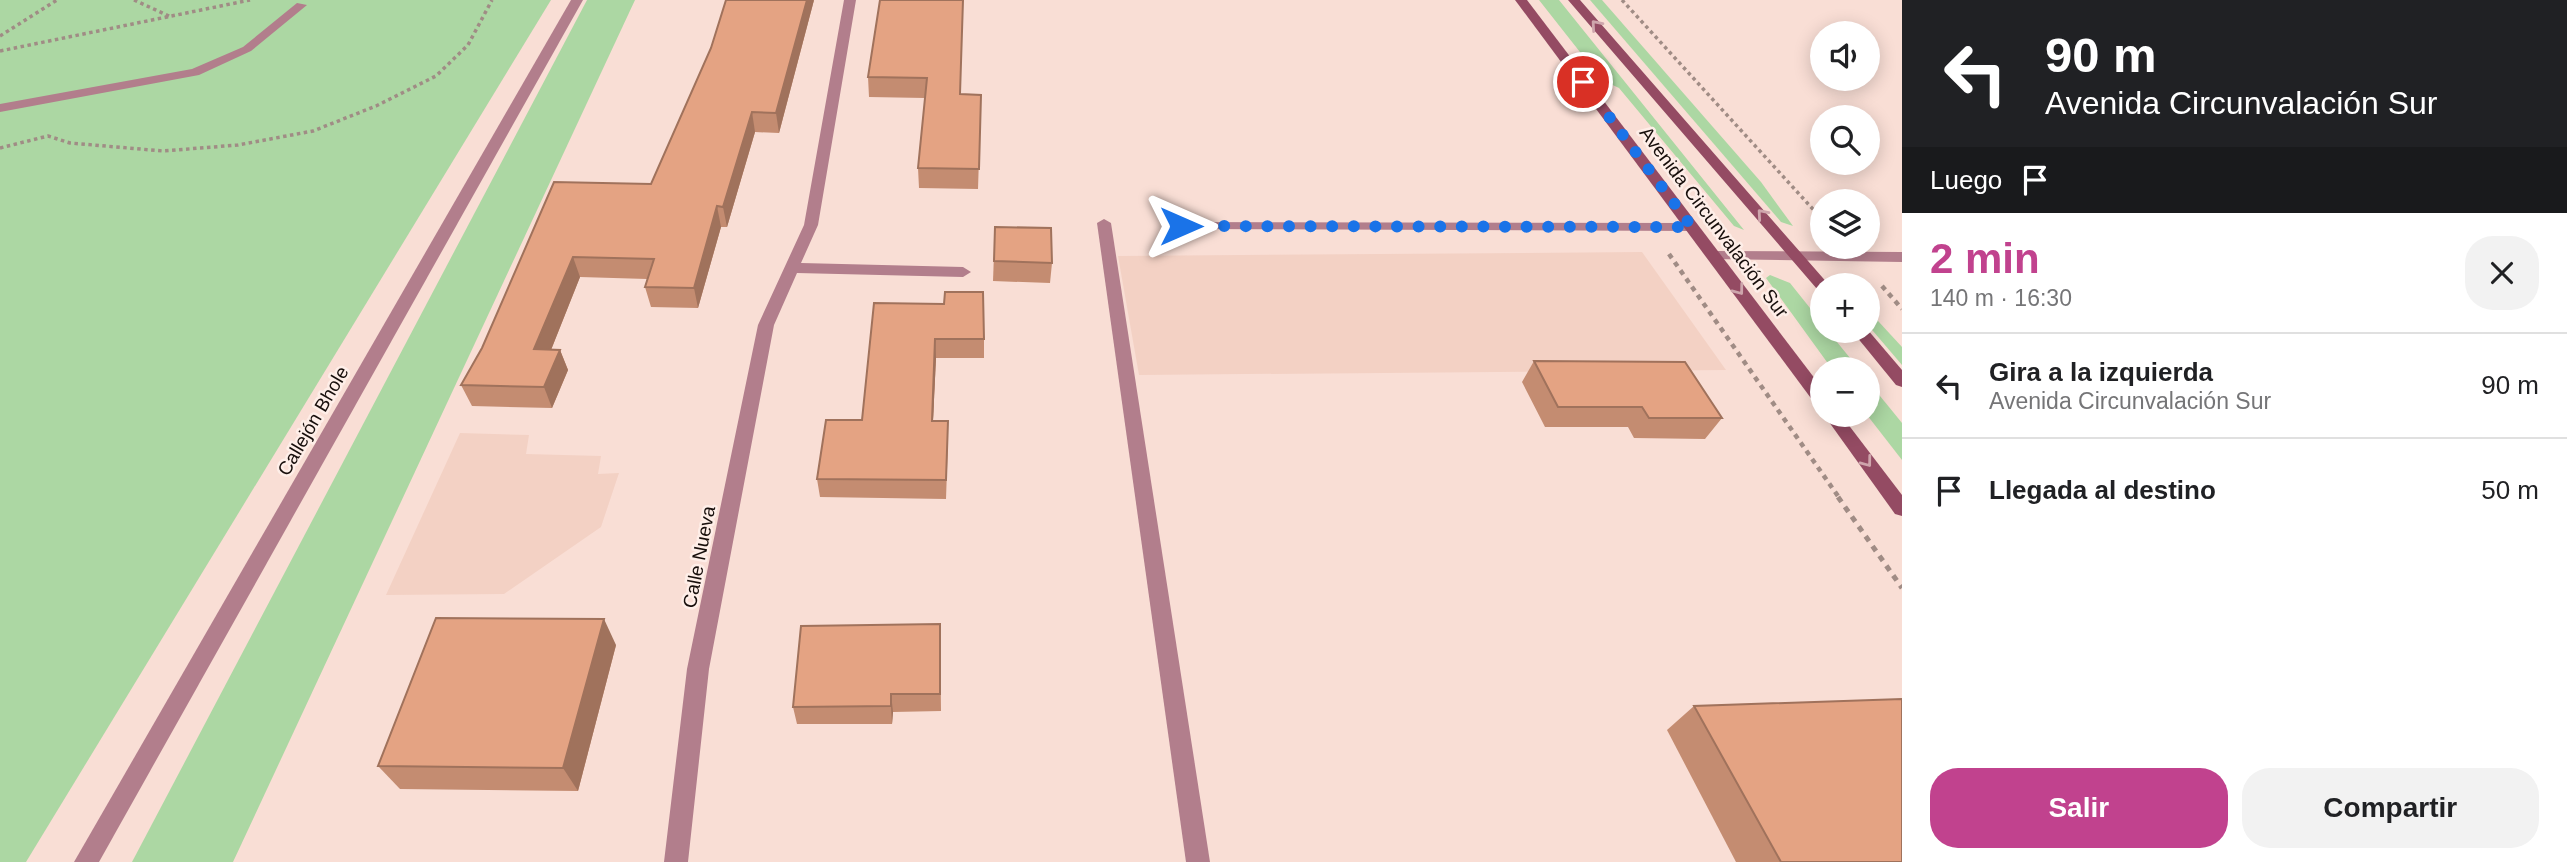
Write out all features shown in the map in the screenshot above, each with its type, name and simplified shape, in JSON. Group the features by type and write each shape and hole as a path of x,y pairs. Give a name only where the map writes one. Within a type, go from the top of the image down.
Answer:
{"main road":[{"name":"Avenida Circunvalación Sur","path":"1521,0 1810,385"},
{"name":"Avenida Circunvalación Sur","path":"1574,0 1812,273"},
{"path":"1870,343 1902,381"},
{"path":"1841,427 1902,509"}],"street":[{"name":"Callejón Bhole","path":"86,862 577,0"},
{"name":"Calle Nueva","path":"676,862 698,669 766,325 794,268 811,225 850,0"},
{"path":"0,108 195,72 247,50 301,5"},
{"path":"1104,223 1198,862"},
{"path":"1181,226 1692,227"},
{"path":"1714,256 1902,257"},
{"path":"794,268 963,272"}],"path":[{"path":"0,36 57,0"},
{"path":"134,0 170,17"},
{"path":"0,51 250,0"},
{"path":"0,148 48,136 70,143 163,151 238,145 313,131 376,106 436,76 468,46 492,0"},
{"path":"1622,0 1810,206"},
{"path":"1650,227 1902,588"}],"shaded area":[{"path":"1642,252 1726,370 1139,375 1118,256"},
{"path":"460,433 529,435 526,454 601,456 598,474 619,473 601,527 504,594 386,595"}],"green space":[{"path":"0,0 551,0 26,862 0,862"},
{"path":"587,0 635,0 233,862 132,862"},
{"path":"1539,0 1559,0 1744,230 1734,226 1619,88 1602,80"},
{"path":"1590,0 1602,0 1761,182 1793,226 1781,222"},
{"path":"1770,275 1790,283 1810,308 1810,339 1766,278"},
{"path":"1880,323 1902,347 1902,365 1880,339"},
{"path":"1813,343 1838,343 1849,357 1823,357"},
{"path":"1880,396 1902,423 1902,460 1876,427 1880,427"}],"building":[{"path":"726,0 807,0 776,113 752,112 723,207 717,206 694,288 645,287 654,259 573,257 534,349 560,350 544,387 461,385 482,348 554,182 651,184 711,48"},
{"path":"880,0 963,0 960,94 981,95 979,169 918,168 927,78 868,77"},
{"path":"995,227 1051,228 1052,263 994,261"},
{"path":"945,292 983,292 984,339 935,339 932,421 948,421 946,480 817,479 826,420 862,420 874,303 944,304"},
{"path":"1534,361 1685,362 1722,418 1649,418 1642,407 1558,407"},
{"path":"436,618 604,619 563,768 378,766"},
{"path":"940,624 940,694 891,694 891,706 793,707 801,626"},
{"path":"1902,699 1902,862 1781,862 1694,706"}],"route":[{"path":"1181,226 1692,227 1583,82"}]}
